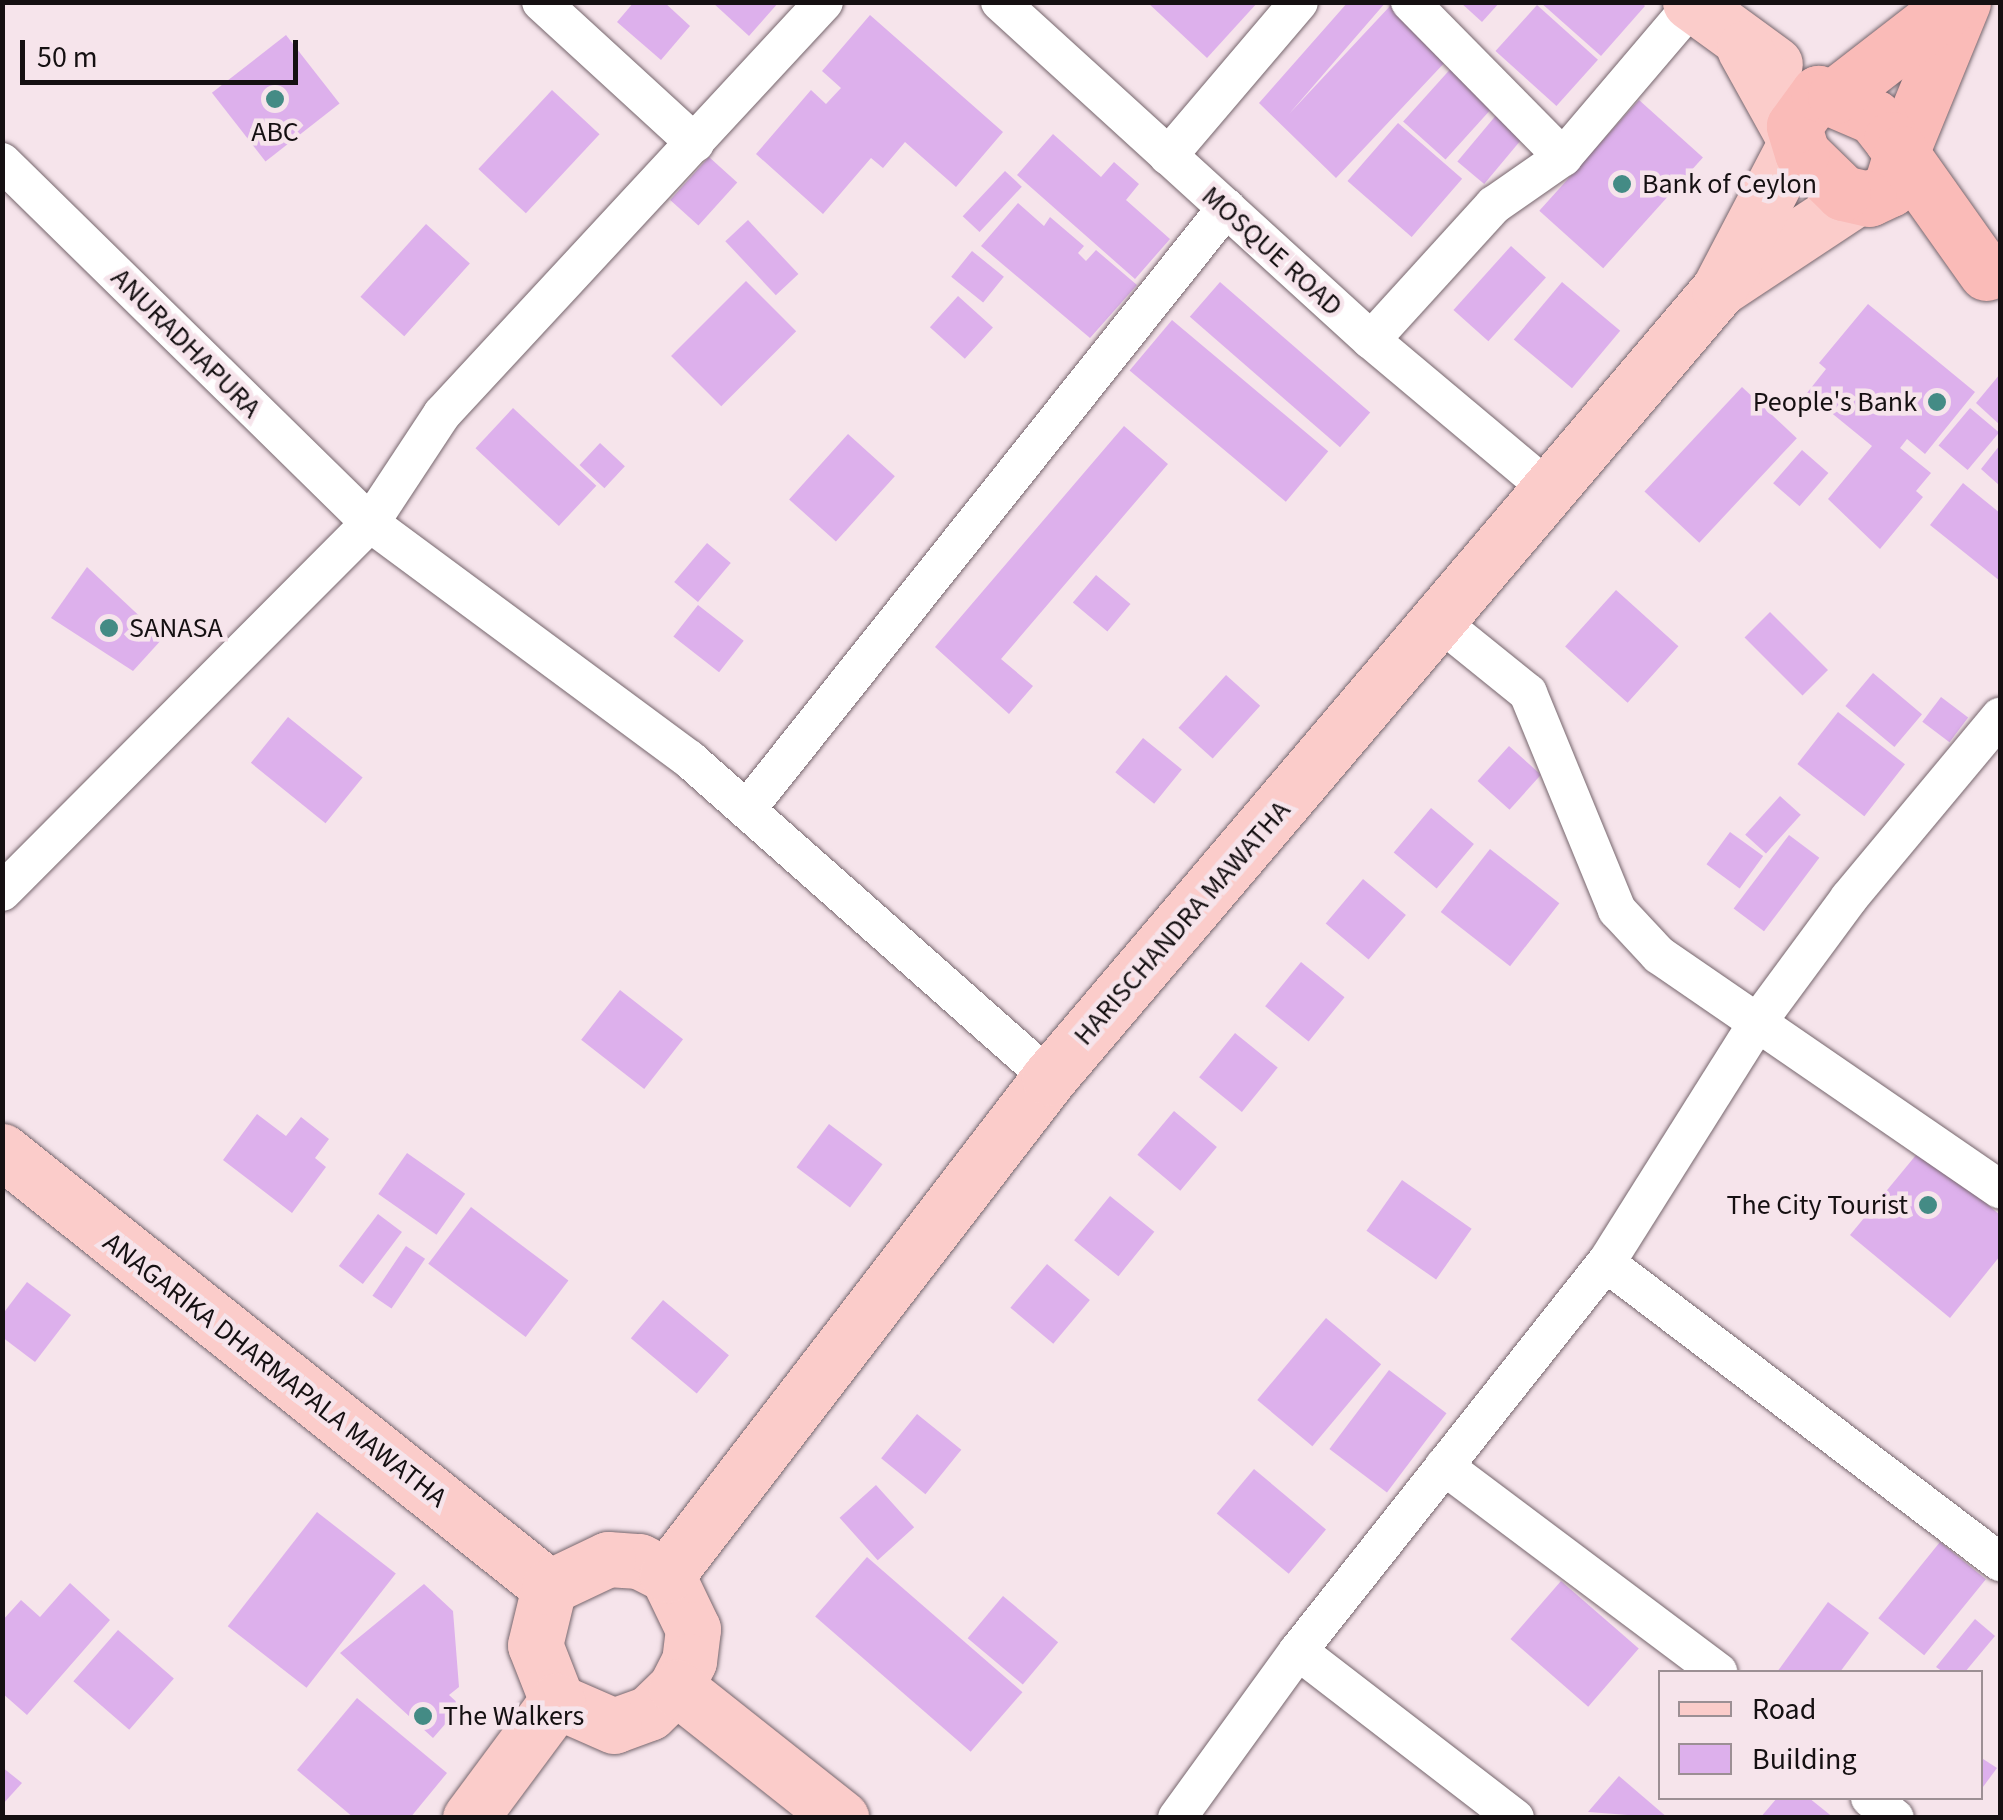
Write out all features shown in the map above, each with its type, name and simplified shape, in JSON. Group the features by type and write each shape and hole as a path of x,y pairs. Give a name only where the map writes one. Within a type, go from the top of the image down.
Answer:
{"highway":[{"path":"1835,96 1959,2"},
{"path":"1856,199 1890,189 1900,153 1959,2"},
{"path":"1818,93 1835,96 1874,117 1993,278 1856,199 1821,174 1796,142 1803,107 1818,93"}],"main road":[{"path":"1692,3 1744,48 1835,96"},
{"path":"1744,48 1796,142"},
{"name":"HARISCHANDRA MAWATHA","path":"667,1575 1049,1078 1720,289 1796,142"},
{"name":"HARISCHANDRA MAWATHA","path":"1720,289 1856,199"},
{"name":"ANAGARIKA DHARMAPALA MAWATHA","path":"2,1151 549,1587"},
{"path":"608,1559 639,1561 667,1575 693,1630 689,1661 676,1687 648,1713 614,1726 556,1701 535,1645 549,1587 608,1559"},
{"path":"676,1687 841,1818"},
{"path":"470,1818 556,1701"}],"street":[{"path":"542,2 694,144"},
{"path":"2,892 370,523 442,414 824,2"},
{"name":"MOSQUE ROAD","path":"1000,2 1371,340 1552,491"},
{"path":"1168,156 1299,2"},
{"path":"1410,2 1563,157"},
{"path":"1371,340 1494,205 1563,157 1692,3"},
{"name":"ANURADHAPURA","path":"2,162 370,523 690,759 1049,1078"},
{"path":"746,809 1226,208"},
{"path":"1440,622 1528,693 1617,910 1658,956 2000,1189"},
{"path":"1177,1818 1298,1651 1606,1263 1757,1023 1849,898 2000,717"},
{"path":"1606,1263 2000,1562"},
{"path":"1444,1466 1715,1670"},
{"path":"1298,1651 1515,1818"},
{"path":"1872,1800 1895,1818"}],"building":[{"path":"634,2 664,2 690,26 661,60 617,22"},
{"path":"712,2 779,2 749,36"},
{"path":"1147,2 1258,2 1207,58"},
{"path":"1348,2 1386,2 1289,114 1391,5 1448,59 1336,178 1259,103"},
{"path":"1460,2 1500,2 1482,22"},
{"path":"1540,2 1641,2 1645,6 1601,56"},
{"path":"1537,5 1598,60 1556,106 1496,51"},
{"path":"870,15 1003,132 956,187 905,142 883,168 871,158 823,214 756,154 811,90 826,104 841,88 822,71"},
{"name":"ABC","path":"286,35 340,104 265,161 212,93"},
{"path":"1454,65 1496,103 1446,160 1403,121"},
{"path":"552,90 600,134 526,213 478,169"},
{"name":"Bank of Ceylon","path":"1639,100 1703,158 1603,268 1539,211"},
{"path":"1503,107 1530,129 1484,184 1457,161"},
{"path":"1398,123 1462,179 1412,237 1347,181"},
{"path":"1053,134 1101,177 1114,162 1139,184 1126,200 1170,239 1135,279 1017,175"},
{"path":"709,157 737,182 698,226 670,200"},
{"path":"1005,171 1022,187 980,232 963,216"},
{"path":"1018,203 1044,226 1050,217 1084,246 1078,253 1086,261 1096,250 1137,285 1090,338 981,246"},
{"path":"748,220 798,274 776,295 725,241"},
{"path":"426,224 470,263 404,336 360,297"},
{"path":"1511,246 1546,277 1488,341 1453,310"},
{"path":"972,251 1004,277 983,302 951,277"},
{"path":"746,281 796,331 721,406 671,356"},
{"path":"1220,282 1370,413 1340,447 1190,317"},
{"path":"1562,282 1620,331 1572,388 1514,339"},
{"path":"958,296 993,327 965,359 930,327"},
{"path":"1868,304 1975,392 1925,454 1907,439 1900,448 1931,473 1916,491 1923,497 1880,549 1828,499 1872,446 1807,393 1826,369 1819,363"},
{"path":"1172,320 1328,451 1286,502 1130,371"},
{"path":"2000,374 2000,425 1976,403"},
{"path":"1742,387 1797,438 1699,543 1644,492"},
{"path":"513,408 596,486 559,526 475,448"},
{"path":"1970,408 1999,432 1968,470 1939,446"},
{"path":"1124,426 1168,464 1001,659 1033,686 1009,714 935,647"},
{"path":"848,434 895,476 836,542 789,499"},
{"path":"600,443 625,466 604,488 580,465"},
{"path":"2000,445 2000,486 1981,469"},
{"path":"1802,450 1828,473 1800,506 1773,483"},
{"path":"1963,483 2000,513 2000,581 1930,525"},
{"path":"707,543 731,563 698,602 674,582"},
{"name":"SANASA","path":"87,567 163,638 133,671 51,618"},
{"path":"1096,575 1130,604 1107,632 1073,603"},
{"path":"1616,590 1678,646 1628,703 1565,646"},
{"path":"698,605 744,641 719,672 673,637"},
{"path":"1770,612 1828,670 1803,695 1745,637"},
{"path":"1873,673 1922,714 1894,747 1845,706"},
{"path":"1226,675 1260,706 1213,759 1178,728"},
{"path":"1941,697 1968,717 1949,742 1922,722"},
{"path":"1838,712 1905,764 1864,816 1797,764"},
{"path":"288,717 363,777 325,823 251,763"},
{"path":"1143,738 1182,769 1154,804 1115,772"},
{"path":"1509,746 1541,775 1510,810 1478,781"},
{"path":"1780,796 1801,815 1766,853 1745,835"},
{"path":"1431,808 1474,844 1437,888 1394,852"},
{"path":"1730,832 1763,856 1740,888 1706,864"},
{"path":"1789,835 1819,858 1764,931 1734,908"},
{"path":"1490,849 1559,903 1510,966 1441,912"},
{"path":"1363,879 1406,915 1369,959 1326,923"},
{"path":"1301,962 1345,997 1309,1042 1265,1006"},
{"path":"620,990 683,1039 644,1089 581,1040"},
{"path":"1235,1033 1278,1068 1242,1112 1199,1077"},
{"path":"1174,1111 1217,1147 1180,1191 1137,1155"},
{"path":"257,1114 286,1136 301,1117 329,1139 315,1158 326,1167 292,1213 223,1160"},
{"path":"829,1124 883,1164 850,1207 797,1167"},
{"path":"1921,1149 2000,1215 2000,1256 1950,1318 1850,1235"},
{"path":"407,1153 465,1194 436,1235 378,1194"},
{"path":"1402,1180 1472,1229 1436,1280 1366,1231"},
{"path":"1110,1196 1154,1232 1118,1276 1074,1240"},
{"path":"471,1207 568,1280 526,1337 428,1264"},
{"path":"378,1214 402,1232 363,1284 339,1266"},
{"path":"406,1246 425,1259 392,1309 372,1296"},
{"path":"1047,1264 1090,1300 1053,1344 1010,1308"},
{"path":"27,1282 71,1315 35,1362 2,1337 2,1315"},
{"path":"663,1300 729,1355 697,1394 631,1338"},
{"path":"1326,1318 1381,1364 1312,1446 1257,1400"},
{"path":"1389,1370 1447,1413 1387,1492 1329,1449"},
{"path":"917,1414 961,1450 925,1494 881,1458"},
{"path":"1254,1469 1326,1529 1289,1574 1217,1513"},
{"path":"876,1485 914,1527 878,1560 840,1518"},
{"path":"317,1512 396,1574 307,1688 228,1626"},
{"path":"1940,1542 1986,1579 1924,1655 1878,1618"},
{"path":"867,1557 1022,1692 971,1752 815,1617"},
{"path":"1561,1581 1639,1649 1588,1707 1510,1639"},
{"path":"70,1583 110,1620 27,1715 2,1693 2,1621 21,1600 40,1617"},
{"path":"424,1584 453,1611 459,1687 449,1695 461,1706 433,1738 340,1653"},
{"path":"1003,1596 1058,1642 1023,1684 968,1638"},
{"path":"1828,1602 1869,1633 1841,1670 1778,1670"},
{"path":"1975,1619 1995,1636 1967,1670 1936,1667"},
{"path":"118,1630 174,1679 129,1730 73,1681"},
{"path":"357,1698 447,1773 410,1818 354,1818 297,1770"},
{"path":"1983,1759 1997,1768 1983,1787"},
{"path":"2,1767 22,1783 2,1805"},
{"path":"1619,1776 1668,1818 1588,1812"},
{"path":"1775,1800 1812,1800 1834,1818 1760,1818"}],"place":[{"name":"ABC","path":"275,99"},
{"name":"Bank of Ceylon","path":"1622,184"},
{"name":"People's Bank","path":"1937,402"},
{"name":"SANASA","path":"109,628"},
{"name":"The City Tourist","path":"1928,1205"},
{"name":"The Walkers","path":"423,1716"}]}
